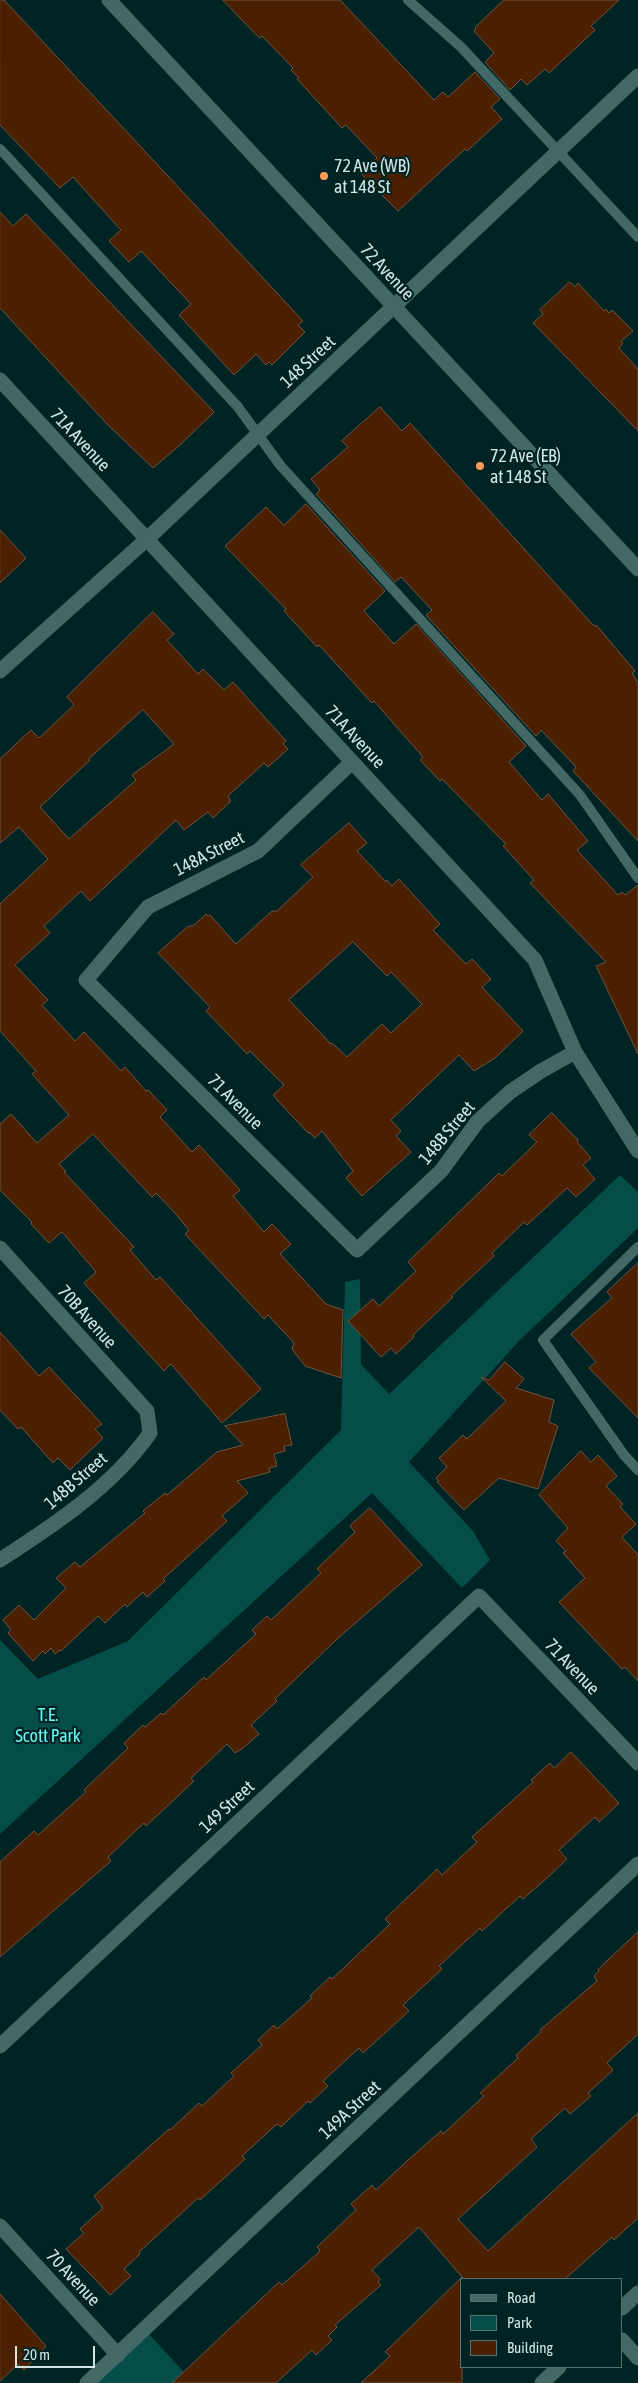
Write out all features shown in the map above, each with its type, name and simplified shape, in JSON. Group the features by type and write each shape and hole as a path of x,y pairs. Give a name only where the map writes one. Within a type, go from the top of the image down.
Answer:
{"street":[{"name":"72 Avenue","path":"109,0 638,569"},
{"name":"148 Street","path":"0,671 147,538 638,76"},
{"name":"71A Avenue","path":"0,380 535,960 575,1052 638,1151"},
{"name":"148A Street","path":"86,980 148,907 258,851 352,762"},
{"name":"71 Avenue","path":"86,980 357,1250"},
{"name":"148B Street","path":"357,1250 441,1171 478,1120 497,1103 540,1071 575,1052"},
{"name":"70B Avenue","path":"0,1248 147,1411"},
{"name":"148B Street","path":"0,1560 63,1519 134,1456 150,1433 147,1411"},
{"name":"71 Avenue","path":"480,1596 638,1763"},
{"name":"149 Street","path":"0,2046 480,1596"},
{"name":"149A Street","path":"87,2383 638,1864"},
{"name":"70 Avenue","path":"0,2226 118,2355"},
{"path":"623,2307 638,2293"},
{"path":"623,2341 638,2358"},
{"path":"542,2383 558,2368"}],"lane":[{"path":"408,0 461,47 638,237"},
{"path":"0,149 238,407 280,466 580,795 638,878"},
{"path":"638,1247 543,1340 624,1455 638,1470"}],"green space":[{"name":"T.E. Scott Park","path":"620,1175 638,1192 638,1228 519,1341 409,1462 473,1531 490,1560 462,1588 372,1493 0,1834 0,1640 38,1679 128,1641 341,1430 345,1282 360,1279 361,1364 389,1394"},
{"path":"149,2334 194,2383 94,2383"}],"building":[{"path":"0,0 4,0 303,321 298,325 305,332 272,365 269,362 266,365 256,354 234,375 179,315 191,304 141,251 129,262 109,241 121,230 73,177 60,188 0,125"},
{"path":"223,0 340,0 434,100 443,92 448,97 475,72 500,99 491,107 502,119 467,151 465,149 398,211 360,173 377,158 346,125 342,128 297,79 299,78 291,70 293,68"},
{"path":"504,0 619,0 591,26 595,30 549,73 545,69 527,85 521,79 510,90 485,62 494,53 474,31"},
{"path":"0,212 13,226 26,214 214,412 153,468 107,424 0,308"},
{"path":"570,282 575,287 578,283 604,311 606,309 609,313 612,310 633,331 621,341 623,343 619,348 638,369 638,431 533,323 543,314 540,310"},
{"path":"380,407 402,431 410,423 593,625 597,626 635,671 632,673 638,683 638,841 573,771 576,767 541,730 536,736 426,615 432,610 401,577 395,582 316,494 320,490 311,479 348,447 342,441"},
{"path":"306,504 385,591 364,611 394,644 416,624 526,746 509,762 542,800 548,794 588,841 577,850 618,895 622,892 625,895 638,885 638,1054 596,966 606,962 530,883 534,880 503,846 506,844 442,779 440,781 420,760 423,757 374,701 372,703 319,645 317,647 284,611 286,609 225,546 266,507 284,525"},
{"path":"0,530 26,558 0,583"},
{"path":"153,612 174,634 167,640 198,674 203,669 224,690 233,682 286,741 283,744 288,749 268,767 264,763 228,796 231,801 213,818 208,812 184,830 176,820 90,901 81,891 44,926 50,933 15,965 48,1000 42,1005 75,1041 84,1032 121,1071 125,1067 146,1091 148,1090 167,1110 160,1117 192,1152 199,1145 240,1190 233,1196 264,1232 272,1224 291,1244 280,1254 326,1304 343,1310 341,1378 305,1366 292,1349 294,1343 268,1315 264,1319 185,1234 189,1230 175,1213 156,1193 152,1197 93,1134 59,1164 66,1171 64,1172 134,1247 130,1250 156,1280 160,1277 261,1389 222,1423 171,1364 164,1371 84,1283 96,1272 62,1232 49,1243 31,1224 32,1222 0,1190 0,1124 11,1114 37,1143 69,1115 32,1074 36,1071 0,1031 0,904 48,859 19,827 0,843 0,759 31,730 39,738 74,705 67,697","holes":["143,710 174,744 132,775 136,780 69,839 40,807"]},
{"path":"349,823 367,843 357,851 392,886 399,879 440,924 433,930 466,964 472,959 491,979 482,987 523,1031 495,1058 474,1071 459,1055 391,1120 401,1131 396,1136 411,1152 362,1196 346,1178 353,1171 322,1131 315,1138 308,1133 273,1095 284,1085 250,1051 247,1054 206,1011 210,1007 158,953 187,927 194,925 206,914 210,915 236,944 272,911 277,911 313,877 301,865","holes":["353,942 387,976 391,972 422,1004 391,1033 382,1024 347,1057 331,1044 289,1000"]},
{"path":"552,1113 578,1140 577,1142 591,1158 583,1165 595,1179 576,1197 567,1188 527,1225 524,1222 492,1253 494,1256 451,1296 453,1297 396,1354 391,1348 381,1357 348,1321 373,1299 379,1306 416,1271 408,1262 499,1173 502,1176 537,1142 529,1135"},
{"path":"638,1263 638,1418 589,1368 596,1362 571,1334 612,1298 607,1292"},
{"path":"0,1332 39,1376 49,1367 102,1424 95,1429 103,1438 70,1470 58,1458 53,1463 21,1427 18,1429 0,1410"},
{"path":"505,1362 524,1379 516,1388 554,1400 549,1422 558,1426 538,1489 499,1478 464,1510 437,1482 439,1481 436,1478 447,1467 439,1458 463,1435 467,1439 506,1401 481,1377 489,1380"},
{"path":"285,1414 292,1445 284,1446 285,1451 274,1454 277,1466 269,1468 270,1472 237,1481 248,1493 222,1516 227,1521 163,1579 165,1581 147,1597 143,1592 127,1607 125,1604 105,1623 98,1616 61,1651 55,1654 51,1648 45,1654 43,1651 33,1661 8,1633 11,1630 3,1620 19,1605 34,1620 66,1588 56,1578 75,1562 80,1567 145,1513 143,1511 165,1493 167,1495 217,1452 243,1445 225,1426"},
{"path":"581,1451 591,1462 598,1455 617,1476 606,1486 623,1504 620,1507 636,1524 622,1537 638,1555 638,1681 625,1667 622,1669 559,1602 585,1578 563,1553 566,1551 556,1541 568,1528 539,1495"},
{"path":"370,1508 422,1565 337,1639 275,1699 277,1701 251,1725 259,1734 235,1753 227,1744 191,1778 194,1781 146,1826 144,1823 108,1857 111,1861 0,1957 0,1862 34,1831 38,1835 86,1792 84,1790 128,1748 124,1743 143,1725 145,1727 161,1713 163,1715 204,1677 206,1680 256,1634 252,1630 267,1616 271,1620 321,1573 317,1569 355,1532 350,1526"},
{"path":"571,1752 619,1803 599,1822 595,1817 559,1850 567,1859 547,1878 523,1899 520,1896 482,1931 480,1928 439,1966 442,1969 403,2005 409,2011 363,2053 359,2048 323,2081 328,2086 310,2103 308,2101 281,2127 277,2124 242,2156 245,2159 200,2200 198,2198 139,2252 140,2254 124,2269 131,2276 110,2295 66,2249 84,2233 80,2229 103,2208 94,2196 199,2103 202,2106 234,2076 231,2073 262,2045 258,2040 274,2025 277,2029 312,1998 310,1996 330,1977 332,1979 390,1924 385,1919 437,1869 442,1875 477,1842 472,1837 533,1782 531,1780 550,1763 554,1768"},
{"path":"638,1932 638,2034 607,2063 613,2070 588,2093 591,2096 570,2114 565,2108 531,2139 537,2147 458,2219 488,2251 638,2113 638,2218 614,2240 612,2237 566,2278 463,2278 419,2227 372,2270 380,2279 378,2282 381,2285 335,2325 337,2327 328,2336 332,2340 316,2355 312,2350 276,2383 172,2383 279,2282 282,2285 318,2253 320,2250 317,2247 356,2210 351,2204 372,2185 376,2190 441,2131 443,2134 484,2096 480,2093 518,2058 516,2055 541,2032 540,2030 597,1981 594,1976 598,1970"},
{"path":"460,2279 460,2368 462,2368 462,2383 361,2383 390,2356 385,2352"},
{"path":"0,2294 46,2346 24,2370 18,2364 0,2381"}],"place":[{"name":"72 Ave (WB) at 148 St","path":"324,176"},
{"name":"72 Ave (EB) at 148 St","path":"480,466"}]}
